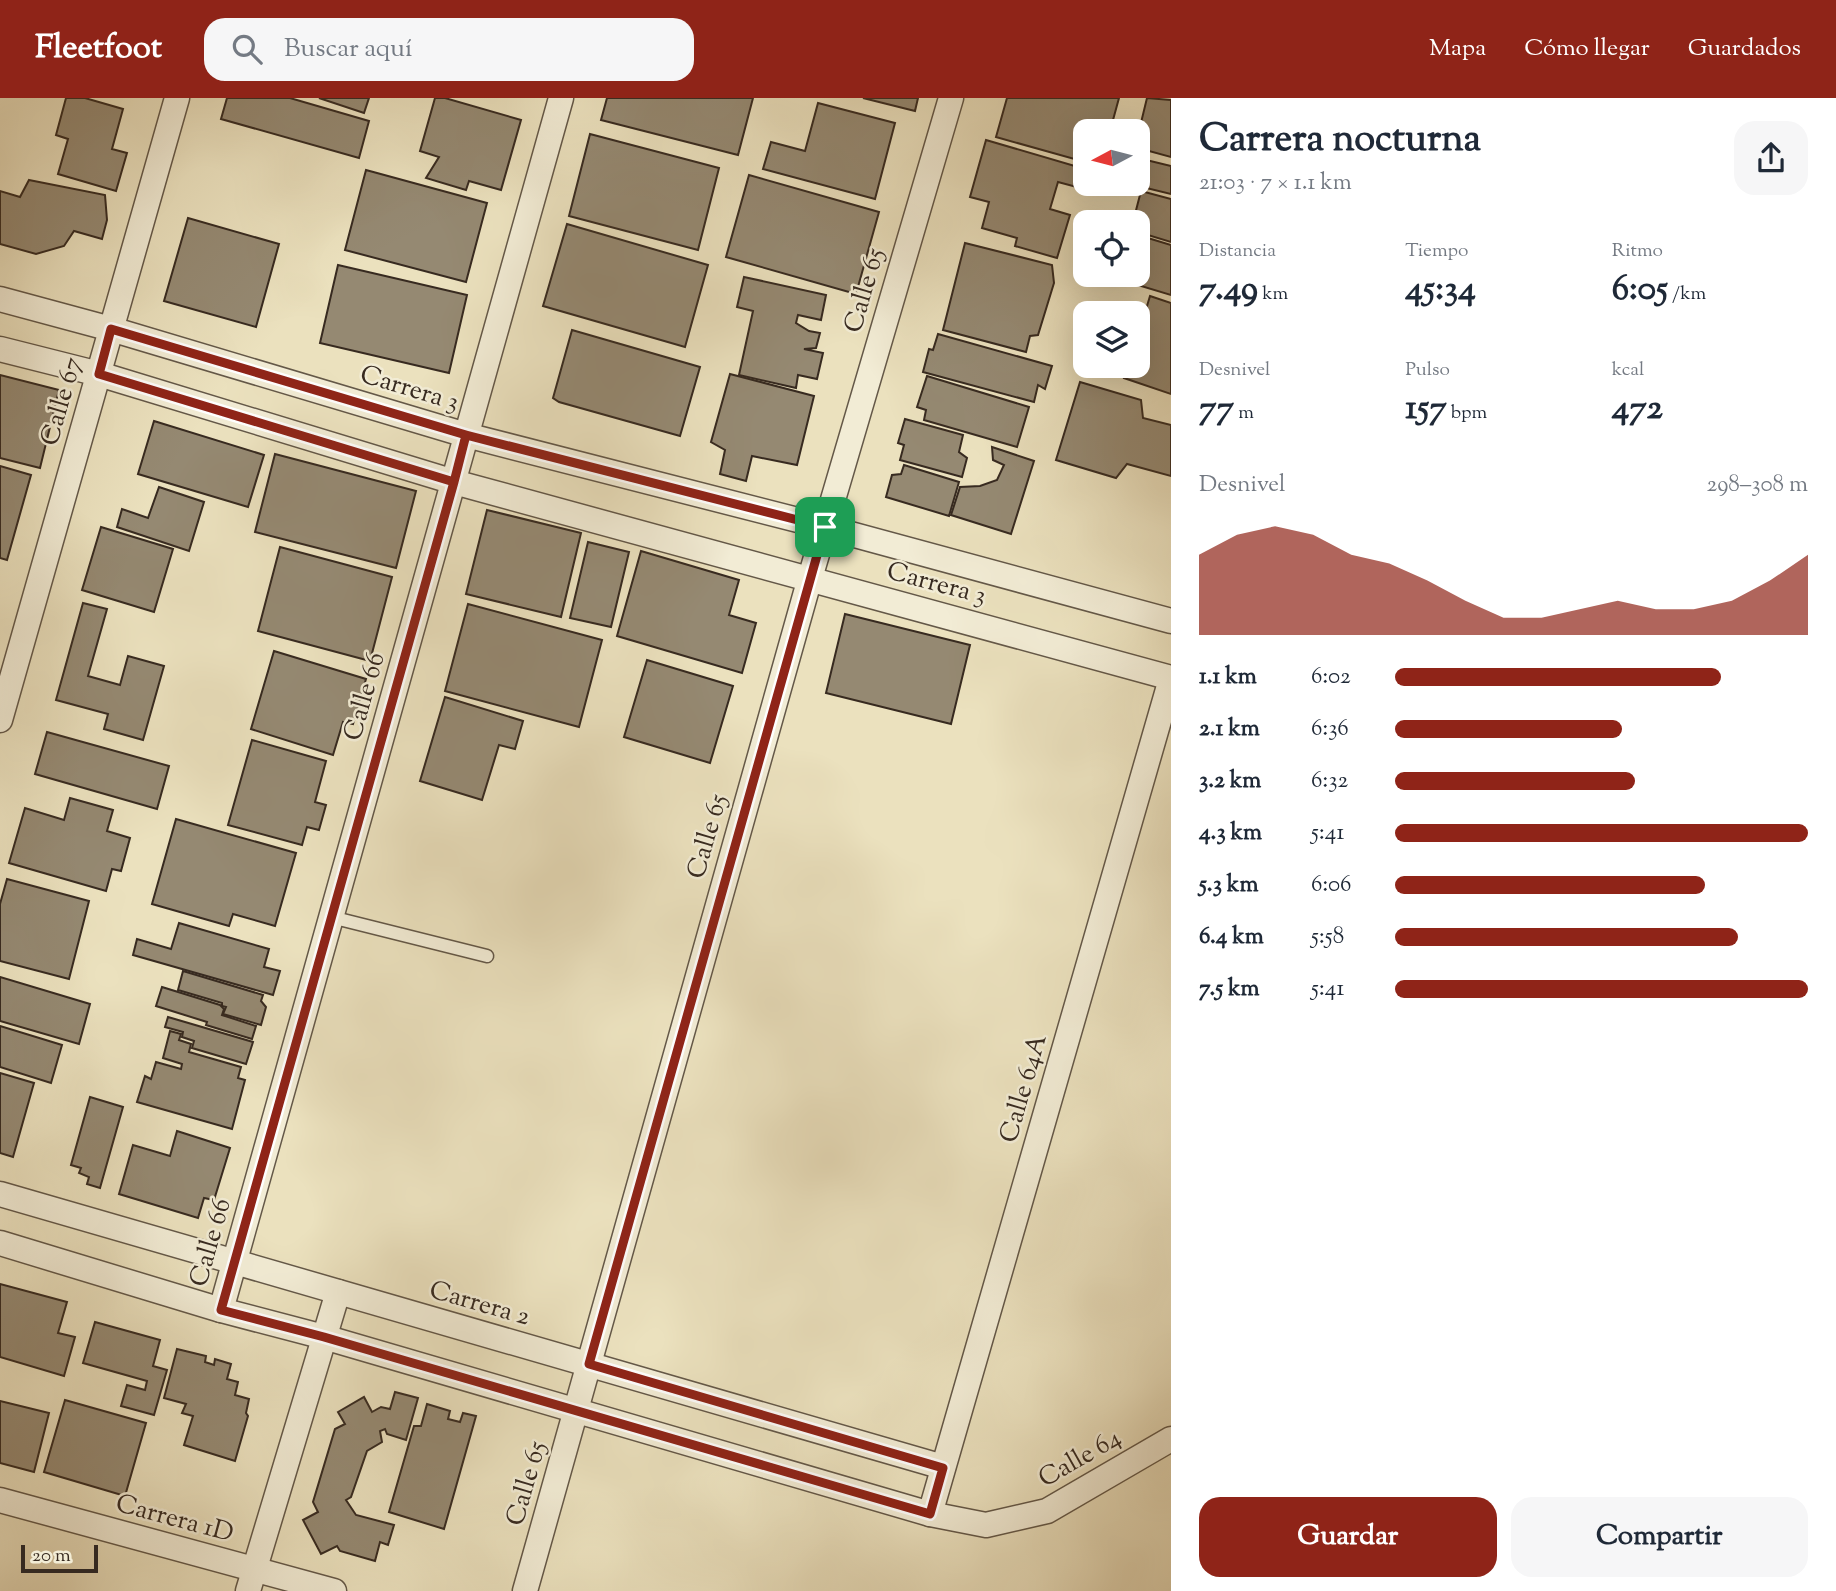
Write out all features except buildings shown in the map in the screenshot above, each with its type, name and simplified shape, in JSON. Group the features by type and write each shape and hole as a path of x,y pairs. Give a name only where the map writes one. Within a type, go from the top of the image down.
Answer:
{"street":[{"name":"Calle 67","path":"0,720 177,98"},
{"name":"Calle 66","path":"221,1310 561,98"},
{"name":"Calle 65","path":"525,1591 810,578 951,98"},
{"name":"Carrera 3","path":"0,299 111,329 466,435 825,527 1171,621"},
{"name":"Carrera 3","path":"0,349 99,374 454,482 1171,678"},
{"name":"Calle 64A","path":"930,1514 1171,678"},
{"name":"Carrera 2","path":"0,1194 943,1468"},
{"path":"0,1243 221,1310 324,1337 930,1514"},
{"path":"251,1580 338,1292"},
{"name":"Calle 64","path":"930,1514 986,1525 1047,1511 1171,1439"},
{"name":"Carrera 1D","path":"0,1500 251,1580 334,1591"}],"lane":[{"path":"331,918 487,956"}],"route":[{"path":"825,527 466,435 454,482 99,374 111,329 466,435 454,482 221,1310 324,1337 930,1514 943,1468 589,1364 825,527"}]}
